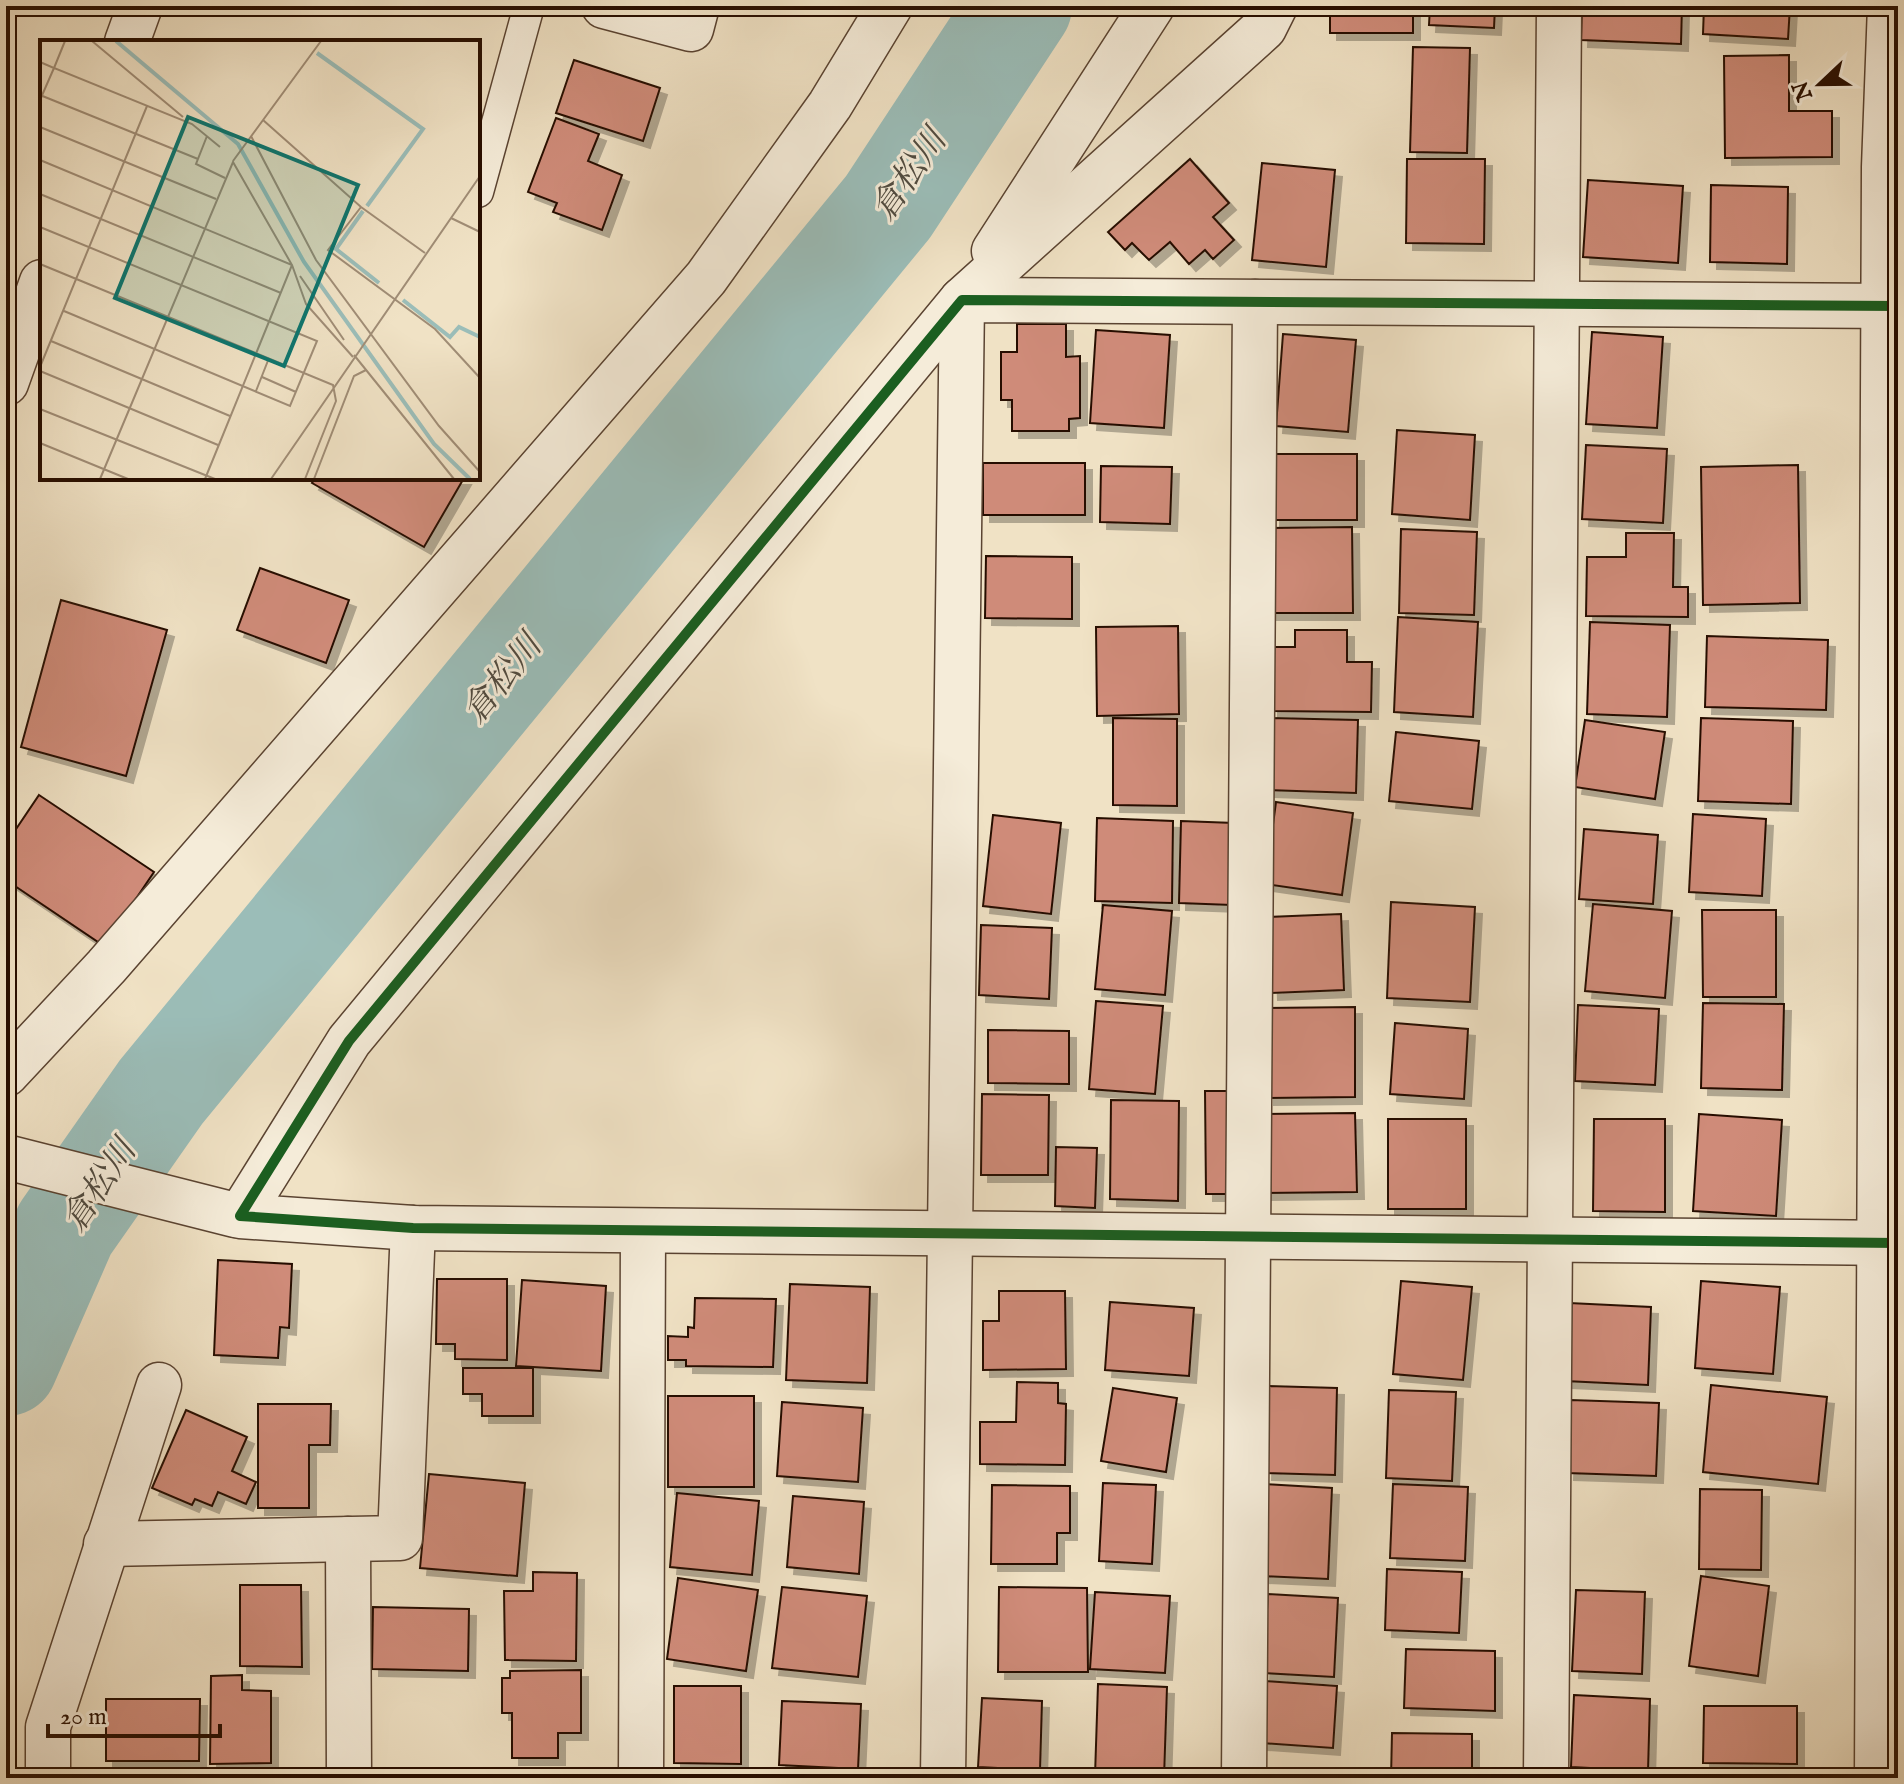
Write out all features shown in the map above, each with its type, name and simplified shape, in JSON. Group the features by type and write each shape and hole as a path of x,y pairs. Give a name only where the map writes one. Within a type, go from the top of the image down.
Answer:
{"street":[{"path":"128,40 140,6"},
{"path":"604,6 691,29 697,6"},
{"path":"6,1074 106,967 706,278 830,105 890,6"},
{"path":"1152,6 962,300 349,1041 240,1216 413,1228 1888,1243"},
{"path":"943,1778 962,300 1264,28 1275,6"},
{"path":"1546,1778 1559,6"},
{"path":"1877,1778 1888,1243 1890,6"},
{"path":"6,383 40,288"},
{"path":"962,300 1891,306"},
{"path":"1244,1778 1255,302"},
{"path":"6,1157 235,1215"},
{"path":"106,1544 400,1538 413,1228"},
{"path":"641,1778 643,1231"},
{"path":"33,1778 159,1385"},
{"path":"348,1539 349,1778"},
{"path":"48,1727 48,1778"}],"lane":[{"path":"480,185 529,6"}],"building":[{"path":"1330,6 1413,6 1413,33 1330,33"},
{"path":"1430,6 1495,6 1494,28 1429,25"},
{"path":"1582,6 1682,6 1681,44 1581,40"},
{"path":"1704,6 1790,6 1788,39 1703,34"},
{"path":"1413,47 1470,48 1467,153 1410,152"},
{"path":"1789,55 1789,111 1832,111 1832,157 1725,158 1724,56"},
{"path":"574,60 660,88 643,141 556,113"},
{"path":"556,118 599,134 588,161 622,175 602,230 553,212 557,203 528,192"},
{"path":"1190,159 1229,203 1213,217 1234,240 1213,259 1205,250 1189,264 1170,242 1149,260 1132,243 1125,250 1108,232"},
{"path":"1407,159 1485,159 1484,244 1406,243"},
{"path":"1262,163 1335,170 1326,267 1252,260"},
{"path":"1588,180 1683,186 1678,263 1583,257"},
{"path":"1711,185 1788,187 1787,264 1710,262"},
{"path":"1017,324 1066,324 1066,357 1080,356 1080,418 1069,419 1069,431 1012,431 1012,400 1001,400 1001,352 1017,352"},
{"path":"1096,330 1170,335 1164,428 1090,423"},
{"path":"1592,332 1663,337 1657,428 1586,424"},
{"path":"1283,334 1356,340 1348,432 1276,426"},
{"path":"1397,430 1475,435 1470,520 1392,514"},
{"path":"1586,445 1667,449 1663,523 1582,519"},
{"path":"1274,454 1357,454 1357,520 1273,520"},
{"path":"983,463 1085,463 1085,515 983,515"},
{"path":"1798,465 1800,603 1703,605 1701,467"},
{"path":"1101,466 1172,467 1170,524 1100,522"},
{"path":"314,480 463,480 424,547 312,483"},
{"path":"1352,527 1353,613 1270,613 1270,528"},
{"path":"1401,529 1477,532 1474,615 1399,613"},
{"path":"1626,533 1674,533 1673,587 1688,587 1688,617 1586,616 1587,557 1626,557"},
{"path":"986,556 1072,557 1072,619 985,618"},
{"path":"260,568 349,600 326,663 237,630"},
{"path":"61,600 167,630 126,776 21,747"},
{"path":"1398,617 1478,622 1473,717 1394,712"},
{"path":"1590,622 1670,625 1667,717 1587,714"},
{"path":"1178,626 1179,714 1097,716 1096,627"},
{"path":"1295,630 1347,630 1347,662 1372,662 1371,712 1271,711 1271,647 1295,647"},
{"path":"1707,636 1828,640 1826,710 1705,707"},
{"path":"1113,718 1177,719 1177,806 1113,805"},
{"path":"1270,718 1358,720 1356,793 1267,790"},
{"path":"1701,718 1793,721 1791,804 1698,801"},
{"path":"1585,720 1665,732 1655,799 1575,787"},
{"path":"1396,732 1479,741 1472,809 1389,801"},
{"path":"39,795 154,872 104,946 6,880 6,844"},
{"path":"1276,802 1353,813 1342,895 1265,884"},
{"path":"1693,814 1766,819 1762,896 1689,892"},
{"path":"993,815 1061,823 1051,914 983,906"},
{"path":"1097,818 1173,821 1172,903 1095,901"},
{"path":"1181,821 1234,823 1232,905 1179,903"},
{"path":"1584,829 1658,835 1653,904 1579,899"},
{"path":"1391,902 1475,907 1470,1002 1387,998"},
{"path":"1593,904 1672,911 1665,998 1585,991"},
{"path":"1103,905 1172,911 1165,995 1095,989"},
{"path":"1702,910 1776,910 1776,997 1703,997"},
{"path":"1341,914 1344,990 1271,993 1268,917"},
{"path":"981,925 1052,928 1049,999 979,995"},
{"path":"1096,1001 1163,1006 1155,1094 1089,1089"},
{"path":"1703,1003 1784,1004 1782,1090 1701,1088"},
{"path":"1578,1005 1659,1009 1655,1085 1575,1081"},
{"path":"1355,1007 1355,1097 1267,1098 1266,1008"},
{"path":"1395,1023 1468,1029 1464,1099 1390,1094"},
{"path":"988,1030 1069,1031 1069,1084 988,1083"},
{"path":"1205,1091 1228,1091 1229,1194 1206,1194"},
{"path":"982,1094 1049,1095 1048,1175 981,1175"},
{"path":"1111,1100 1179,1101 1178,1201 1110,1199"},
{"path":"1355,1113 1357,1192 1262,1193 1261,1114"},
{"path":"1699,1114 1782,1120 1776,1216 1693,1211"},
{"path":"1388,1119 1466,1119 1466,1209 1388,1209"},
{"path":"1594,1119 1665,1119 1665,1212 1593,1211"},
{"path":"1056,1147 1097,1148 1095,1208 1055,1206"},
{"path":"218,1260 292,1264 289,1328 280,1327 278,1358 214,1355"},
{"path":"437,1279 507,1279 507,1360 455,1359 455,1344 436,1344"},
{"path":"522,1280 606,1286 601,1371 516,1366"},
{"path":"1401,1281 1472,1287 1463,1380 1393,1374"},
{"path":"1701,1281 1780,1287 1773,1374 1695,1368"},
{"path":"790,1284 870,1287 867,1383 786,1380"},
{"path":"999,1291 1065,1291 1066,1369 983,1370 983,1321 999,1321"},
{"path":"695,1298 776,1299 773,1367 686,1366 686,1360 668,1360 668,1336 688,1337 688,1327 694,1328"},
{"path":"1110,1302 1194,1308 1189,1376 1105,1370"},
{"path":"1569,1303 1651,1307 1648,1385 1565,1381"},
{"path":"463,1368 533,1368 533,1416 482,1416 482,1394 463,1394"},
{"path":"1017,1382 1058,1383 1058,1403 1066,1404 1065,1465 980,1464 980,1422 1016,1422"},
{"path":"1711,1385 1827,1397 1818,1484 1703,1472"},
{"path":"1268,1386 1337,1388 1335,1475 1265,1473"},
{"path":"1113,1388 1177,1398 1166,1472 1101,1461"},
{"path":"1389,1390 1456,1392 1452,1481 1386,1478"},
{"path":"668,1396 754,1396 754,1487 668,1487"},
{"path":"1570,1400 1659,1403 1656,1476 1567,1473"},
{"path":"782,1402 863,1408 858,1482 777,1476"},
{"path":"258,1404 331,1404 330,1445 309,1445 309,1508 258,1508"},
{"path":"186,1410 247,1437 232,1471 256,1482 246,1504 218,1492 212,1506 195,1499 192,1505 152,1488"},
{"path":"429,1474 525,1483 517,1576 420,1568"},
{"path":"1103,1483 1156,1485 1152,1564 1099,1561"},
{"path":"1264,1484 1332,1488 1328,1579 1260,1576"},
{"path":"1393,1484 1468,1487 1465,1561 1390,1558"},
{"path":"992,1485 1070,1486 1070,1533 1057,1533 1057,1564 991,1564"},
{"path":"1700,1489 1762,1490 1761,1570 1699,1569"},
{"path":"677,1493 759,1501 752,1575 670,1567"},
{"path":"793,1496 864,1502 859,1574 787,1567"},
{"path":"1387,1569 1462,1572 1459,1633 1385,1630"},
{"path":"533,1572 577,1573 576,1661 505,1660 504,1591 533,1591"},
{"path":"1701,1576 1769,1586 1758,1676 1689,1666"},
{"path":"678,1578 758,1590 746,1671 667,1659"},
{"path":"240,1585 301,1585 302,1667 240,1666"},
{"path":"782,1587 867,1596 858,1677 772,1668"},
{"path":"999,1587 1087,1588 1088,1672 998,1672"},
{"path":"1576,1590 1645,1592 1642,1674 1572,1671"},
{"path":"1095,1592 1170,1596 1165,1673 1090,1669"},
{"path":"1268,1594 1338,1598 1334,1677 1263,1673"},
{"path":"373,1607 469,1609 468,1671 372,1669"},
{"path":"1406,1649 1495,1651 1495,1711 1404,1708"},
{"path":"581,1670 581,1733 558,1733 558,1758 512,1758 512,1713 502,1713 502,1678 510,1678 510,1671"},
{"path":"242,1675 242,1690 271,1691 271,1763 210,1764 211,1676"},
{"path":"1265,1681 1337,1686 1333,1748 1261,1743"},
{"path":"1098,1684 1167,1687 1164,1778 1095,1776"},
{"path":"674,1686 741,1686 741,1764 674,1763"},
{"path":"1574,1695 1650,1699 1648,1771 1571,1767"},
{"path":"982,1698 1042,1701 1040,1770 978,1767"},
{"path":"106,1699 200,1699 199,1761 106,1761"},
{"path":"782,1701 861,1704 858,1769 779,1765"},
{"path":"1704,1706 1797,1706 1797,1764 1703,1763"},
{"path":"1392,1733 1472,1734 1472,1778 1391,1778"},
{"path":"500,1769 568,1770 568,1778 500,1778"}],"waterway":[{"name":"倉松川","path":"6,1364 65,1229 161,1092 888,207 1020,6"}],"cycle path":[{"path":"1898,306 962,300 349,1041 240,1216 413,1228 1898,1243"}]}
